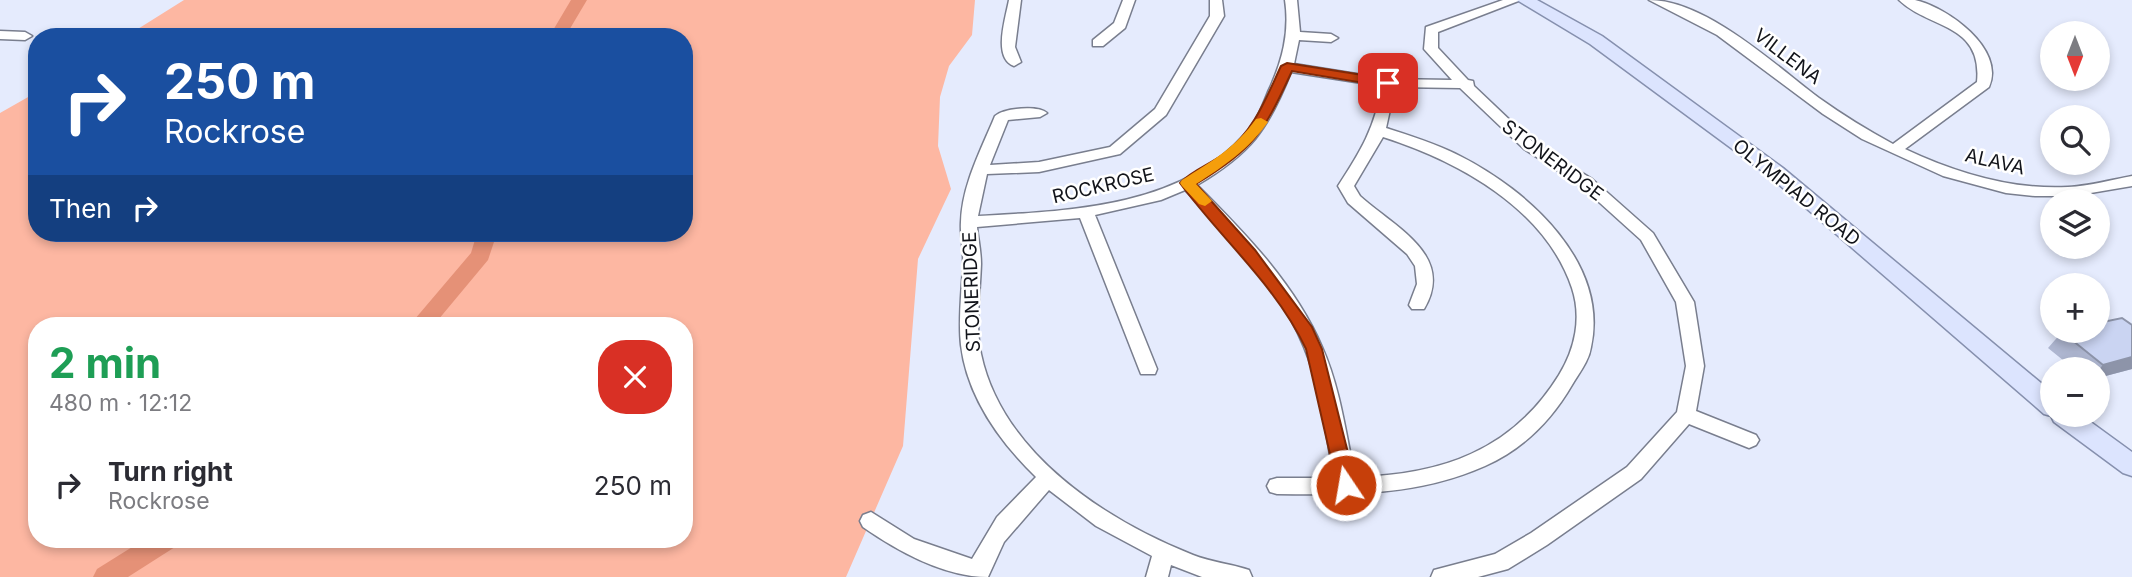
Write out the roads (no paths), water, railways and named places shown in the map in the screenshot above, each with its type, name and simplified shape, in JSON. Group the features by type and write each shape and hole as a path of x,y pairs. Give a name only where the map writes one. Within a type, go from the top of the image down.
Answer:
{"main road":[{"name":"OLYMPIAD ROAD","path":"1525,0 1596,40 1776,172 2040,396"},
{"path":"2079,427 2132,466"}],"street":[{"path":"1014,62 1008,47 1015,0"},
{"path":"1098,43 1120,25 1129,0"},
{"path":"981,170 1039,167 1115,151 1161,111 1217,16 1216,0"},
{"name":"ROCKROSE","path":"969,222 1086,212 1139,200 1187,183 1230,156 1249,138 1263,119 1287,66 1294,36 1291,0"},
{"name":"STONERIDGE","path":"1515,0 1431,30 1431,49 1468,84 1493,114 1529,146 1586,182 1647,237 1685,302 1695,366 1686,415"},
{"name":"VILLENA","path":"1655,0 1731,37 1825,109 1894,149"},
{"path":"1894,149 1984,84 1988,70 1986,58 1963,32 1905,0"},
{"path":"0,35 24,36"},
{"path":"1294,36 1331,38"},
{"path":"1287,66 1388,83 1468,84"},
{"path":"1388,83 1387,102 1380,131 1368,155 1346,186 1349,196 1398,232 1415,253 1424,273 1426,290 1418,305"},
{"name":"STONERIDGE","path":"1040,113 1002,116 981,170 969,222 973,256 969,335 972,357 985,391 1000,421 1047,479 1104,522 1164,552 1225,575 1241,577"},
{"path":"1277,486 1346,485 1441,474 1498,450 1526,432 1551,406 1582,349 1587,320 1583,293 1573,267 1555,241 1505,192 1464,164 1433,149 1380,131"},
{"name":"ALAVA","path":"1894,149 1942,170 2023,190 2071,192 2132,181"},
{"path":"1187,183 1250,254 1304,327 1314,349 1346,485"},
{"path":"1086,212 1148,369"},
{"path":"1442,577 1504,569 1539,539 1634,473 1686,415 1749,440"},
{"path":"871,521 906,545 978,574 991,539 1013,512 1047,479"},
{"path":"1157,577 1164,552"}],"waterway":[{"path":"562,28 579,0"},
{"path":"428,317 481,255 485,242"},
{"path":"106,577 152,548"}]}
